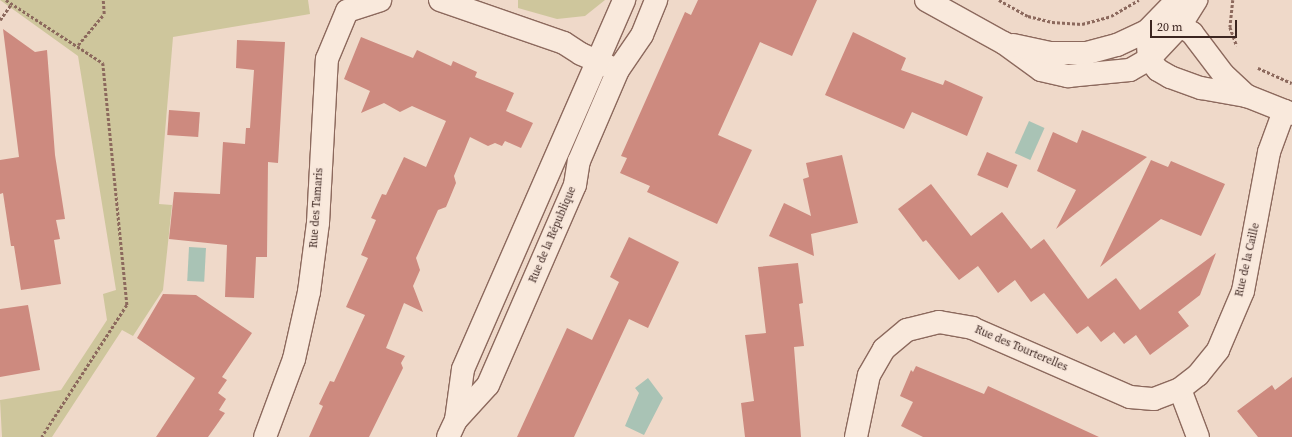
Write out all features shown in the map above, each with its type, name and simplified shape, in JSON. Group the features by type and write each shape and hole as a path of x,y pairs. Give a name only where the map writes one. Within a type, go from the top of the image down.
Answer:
{"street":[{"name":"Rue des Tamaris","path":"265,437 294,359 309,292 318,223 327,58 345,5 380,0"},
{"path":"440,0 564,43 589,58 618,70"},
{"name":"Rue de la République","path":"452,428 463,369 589,58 624,0"},
{"name":"Rue de la République","path":"452,428 488,385 575,185 580,161 618,70 642,35 656,0"},
{"path":"926,0 1004,43 1042,70 1068,76 1130,70 1149,59 1180,26 1196,0"},
{"path":"1177,0 1147,31 1149,59 1158,70 1170,77 1201,88 1247,96 1288,112"},
{"path":"1004,43 1050,53 1087,53 1117,45 1147,31 1180,26 1192,33 1223,74 1247,96"},
{"name":"Rue de la Caille","path":"1180,389 1198,375 1218,350 1243,291 1269,152 1288,112"},
{"name":"Rue des Tourterelles","path":"856,437 869,375 884,349 907,330 939,322 972,328 1130,397 1154,399 1180,389"},
{"path":"1180,389 1198,437"}],"path":[{"path":"6,0 78,45 103,63 127,305 42,437"},
{"path":"78,45 104,14 103,0"},
{"path":"1000,0 1028,16 1052,22 1082,24 1111,16 1139,0"},
{"path":"1233,0 1230,27 1239,49"},
{"path":"0,20 11,4"},
{"path":"1253,64 1292,83"}],"shaded area":[{"path":"0,0 308,0 310,14 173,37 159,204 172,205 163,290 133,336 122,330 52,437 2,437 0,400 61,390 107,320 103,294 116,290 78,56"},
{"path":"518,0 605,0 585,16 557,19 518,8"},
{"path":"1029,121 1045,128 1030,160 1015,153"},
{"path":"189,247 206,248 204,282 187,281"},
{"path":"648,378 663,398 644,435 625,426 639,393 635,388"}],"building":[{"path":"698,0 817,0 792,56 760,42 718,135 752,150 717,224 647,192 650,186 620,173 627,158 621,156 685,12 691,15"},
{"path":"3,29 35,52 47,50 55,155 65,219 56,220 60,239 54,240 61,284 21,290 14,246 11,246 3,193 0,194 0,160 19,157"},
{"path":"853,32 906,58 901,70 943,85 945,80 983,97 967,136 912,112 904,129 825,95"},
{"path":"361,37 413,58 417,50 451,66 453,61 477,72 475,77 514,93 506,111 533,123 521,148 505,141 502,146 495,143 488,146 470,137 454,176 456,183 446,207 438,210 416,258 420,270 413,286 423,312 404,303 386,348 405,356 401,363 403,368 369,437 309,437 323,406 319,404 330,381 334,382 365,315 346,307 368,258 361,255 376,220 371,218 382,194 386,195 404,157 426,167 446,121 412,106 400,112 384,103 361,113 370,91 344,79"},
{"path":"237,40 285,42 278,163 268,162 267,257 256,257 254,298 225,297 227,245 169,239 174,192 220,194 223,142 245,144 246,128 250,128 254,70 236,68"},
{"path":"169,110 200,112 198,137 167,135"},
{"path":"1082,130 1147,157 1056,229 1076,190 1037,171 1053,132 1077,143"},
{"path":"987,152 1017,165 1008,188 977,175"},
{"path":"842,155 858,223 811,234 814,256 769,236 784,203 811,216 803,179 809,177 806,163"},
{"path":"1151,160 1168,167 1171,161 1225,184 1201,236 1161,219 1100,267"},
{"path":"931,184 971,236 1002,212 1031,249 1044,239 1088,299 1116,278 1140,310 1216,253 1200,295 1178,312 1189,326 1150,355 1136,335 1124,344 1114,332 1101,342 1088,326 1077,334 1044,293 1031,302 1015,280 998,293 978,266 959,280 926,240 923,242 898,209"},
{"path":"629,237 679,262 648,328 629,319 574,437 517,437 567,328 592,340 619,282 610,277"},
{"path":"798,263 803,303 799,304 804,346 794,347 801,437 745,437 741,403 754,401 745,335 766,333 758,267"},
{"path":"163,294 196,295 252,333 222,377 227,380 218,393 226,399 219,410 225,413 208,437 156,437 195,378 137,338"},
{"path":"28,305 40,370 0,377 0,309"},
{"path":"916,366 984,394 988,386 1099,437 923,437 901,426 913,402 900,396 911,370 913,372"},
{"path":"1292,377 1292,437 1258,437 1237,411 1272,385 1275,390"}]}
